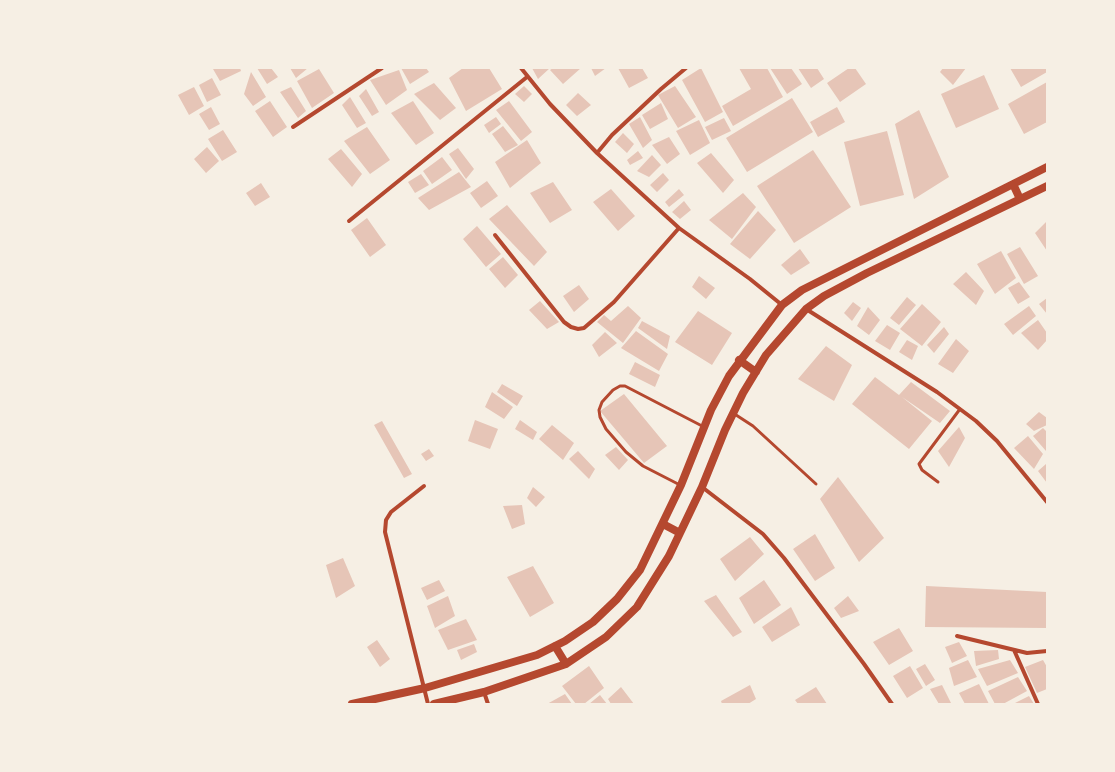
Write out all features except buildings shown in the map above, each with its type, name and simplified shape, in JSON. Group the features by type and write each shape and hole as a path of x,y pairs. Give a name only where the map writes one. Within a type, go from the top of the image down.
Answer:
{"main road":[{"path":"352,704 425,688 537,655 556,646 593,622 617,599 640,570 681,486 715,403 739,360 782,305 802,290 1047,166"},
{"path":"1013,184 1020,199"},
{"path":"434,704 484,692 566,664 606,637 637,606 669,556 702,487 733,413 756,372 766,355 806,309 824,296 866,273 1047,186"},
{"path":"860,260 866,273"},
{"path":"739,360 756,372"},
{"path":"663,524 680,533"},
{"path":"556,646 566,664"}],"street":[{"path":"293,127 382,68"},
{"path":"521,68 564,120 598,154 679,228 750,278 782,305"},
{"path":"598,154 612,135 661,88 686,68"},
{"path":"349,221 527,77"},
{"path":"495,235 564,322 570,327 578,329 584,328 614,302 679,228"},
{"path":"806,309 938,392 976,421 997,441 1047,502"},
{"path":"424,486 391,512 386,520 385,532 428,704"},
{"path":"702,487 758,530 776,548 864,664 892,704"},
{"path":"957,636 1027,653 1047,652"},
{"path":"1014,650 1038,704"},
{"path":"484,692 488,704"}],"lane":[{"path":"681,486 644,466 626,452 606,429 600,417 599,410 602,402 614,390 620,386 625,386 705,427"},
{"path":"938,482 922,470 918,464 960,409"},
{"path":"733,413 753,426 816,484"}]}
